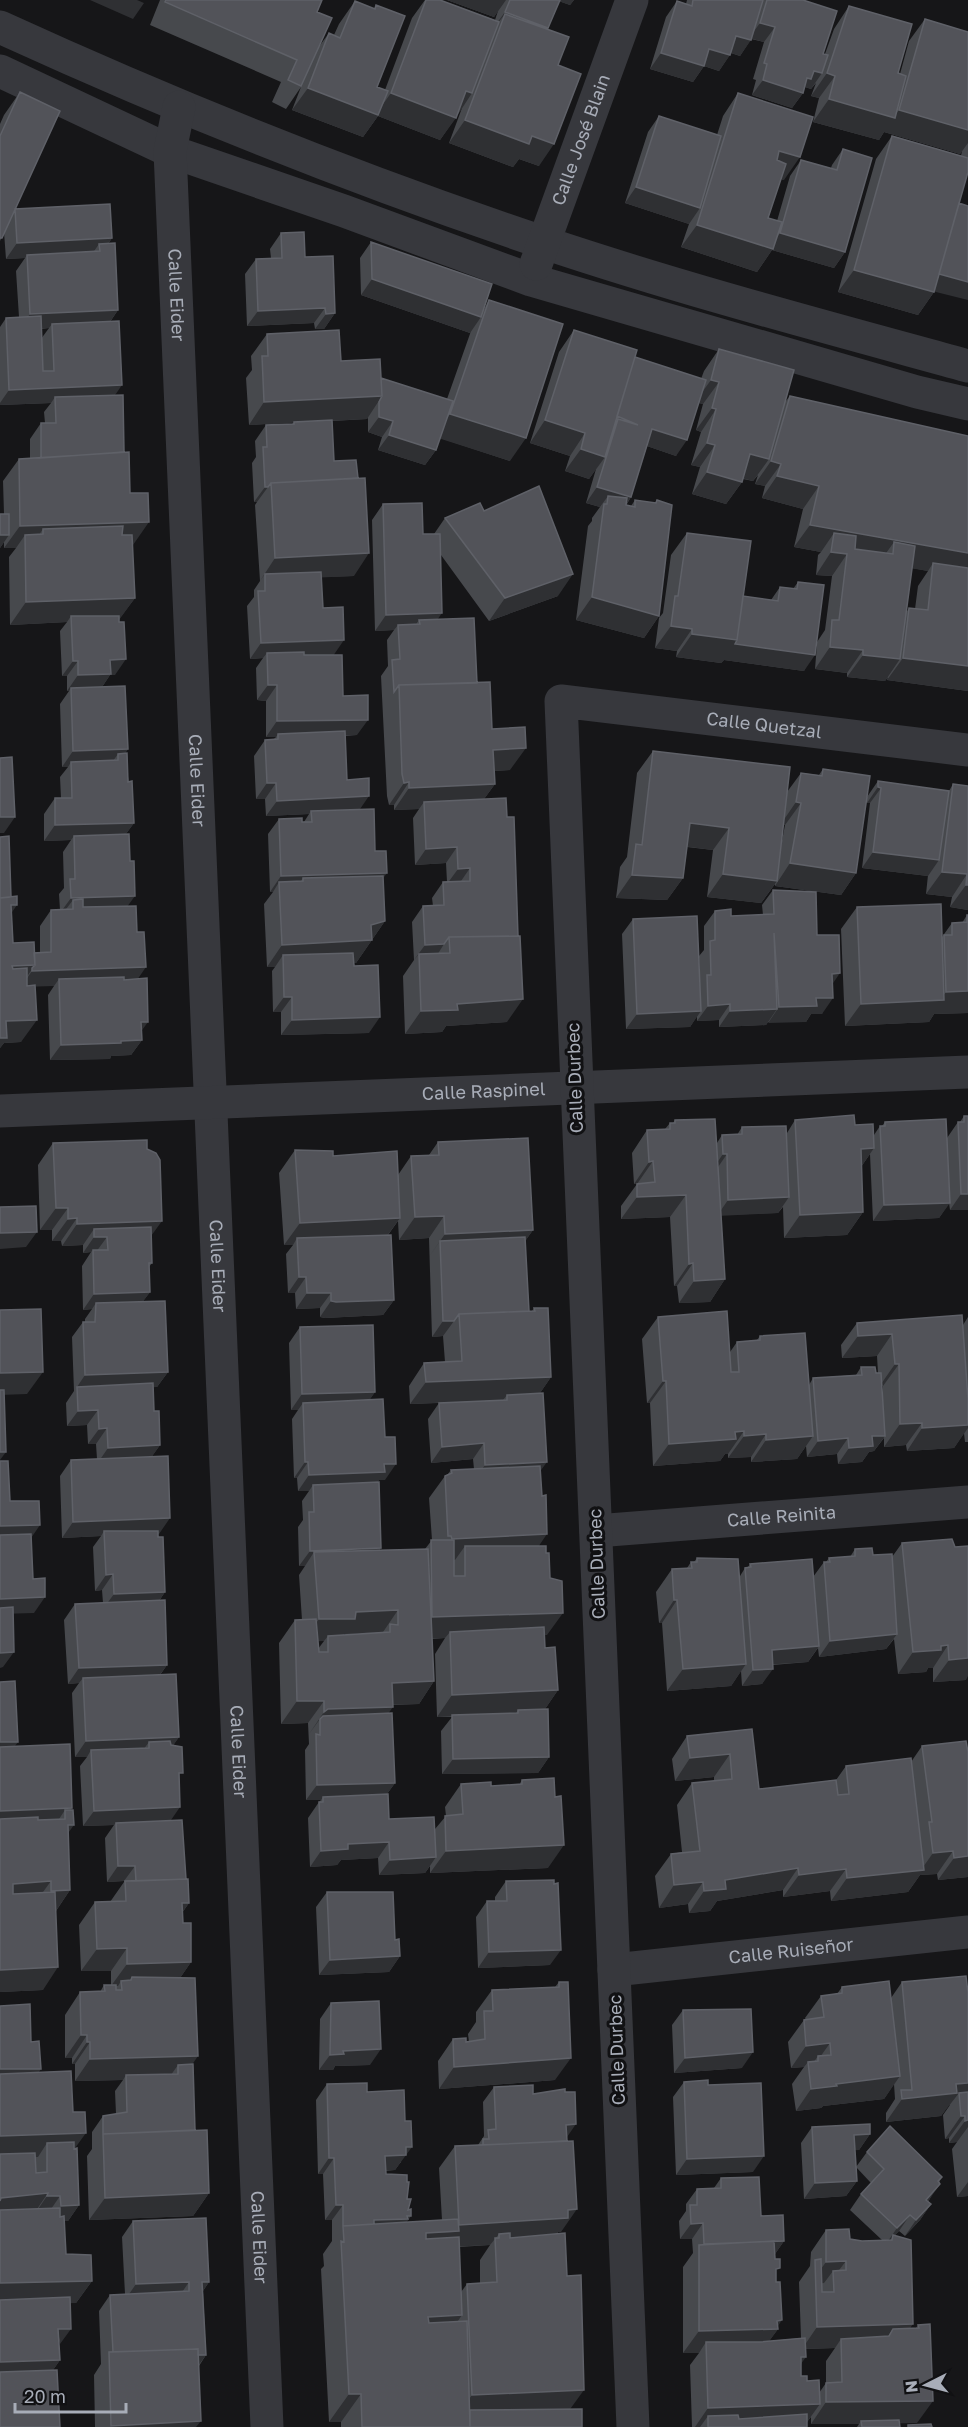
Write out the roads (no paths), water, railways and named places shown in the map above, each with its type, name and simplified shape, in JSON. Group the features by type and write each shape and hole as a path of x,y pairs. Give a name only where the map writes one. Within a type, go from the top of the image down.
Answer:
{"street":[{"name":"Calle José Blain","path":"531,280 632,0"},
{"path":"0,27 179,107 376,184 544,243 737,301 968,366"},
{"path":"0,71 170,151 344,210 531,280 917,392 968,404"},
{"name":"Calle Eider","path":"179,107 170,151 267,2427"},
{"name":"Calle Quetzal","path":"561,701 968,750"},
{"name":"Calle Durbec","path":"561,701 575,1089 596,1531 633,2427"},
{"name":"Calle Raspinel","path":"0,1111 968,1072"},
{"name":"Calle Reinita","path":"596,1531 968,1502"},
{"name":"Calle Ruiseñor","path":"614,1971 968,1932"}]}
